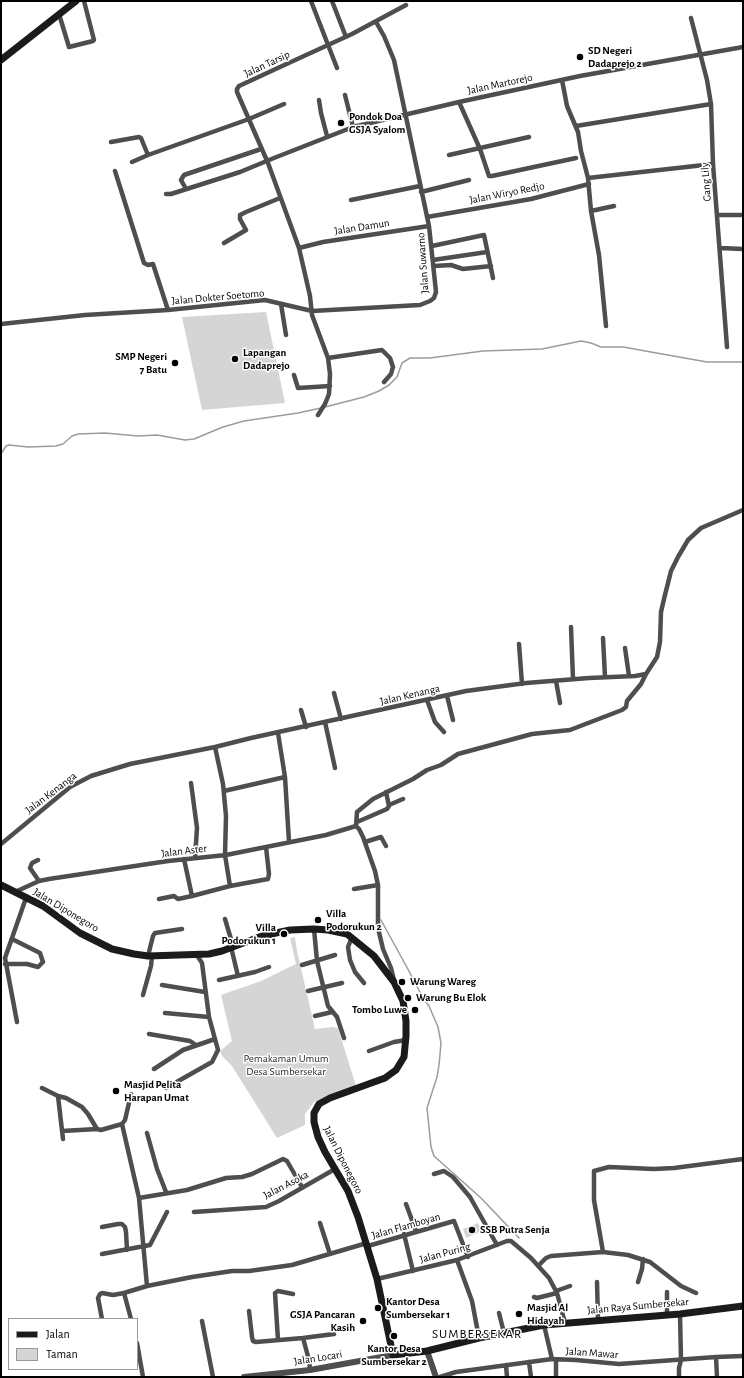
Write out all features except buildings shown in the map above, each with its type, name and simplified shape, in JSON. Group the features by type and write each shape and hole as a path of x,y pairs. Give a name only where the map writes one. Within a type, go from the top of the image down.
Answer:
{"main road":[{"path":"1,60 76,1"},
{"name":"Jalan Diponegoro","path":"1,885 43,906 80,933 112,948 150,956 209,954 281,931 314,929 340,932 352,937 374,956 394,982 404,1006 406,1021 404,1057 392,1074 378,1081 330,1098 320,1104 314,1113 315,1129 325,1152 348,1191 358,1216 377,1279 394,1355"},
{"name":"Jalan Raya Sumbersekar","path":"394,1355 427,1351 479,1338 544,1325 680,1314 743,1306"}],"street":[{"path":"59,14 69,47 93,41 84,1"},
{"path":"311,1 337,68"},
{"path":"332,1 346,37"},
{"name":"Jalan Tarsip","path":"318,415 322,411 325,404 330,386 328,358 316,326 299,248 267,161 261,150 237,89 239,86 346,37 406,5"},
{"name":"Gang Lily","path":"691,18 708,80 711,104 713,164 727,347"},
{"path":"376,22 384,36 394,60 406,115"},
{"name":"Jalan Martorejo","path":"166,194 240,172 327,136 353,127 562,80 743,47"},
{"path":"562,80 567,106 576,126 588,181 591,210 599,255 606,326"},
{"path":"345,96 353,127"},
{"path":"319,100 327,136"},
{"path":"459,102 480,149 488,174 491,176 576,158"},
{"path":"132,162 249,119 284,104"},
{"path":"576,126 711,104"},
{"name":"Jalan Suwarno","path":"406,115 429,226 436,292 434,298"},
{"path":"111,142 139,137 141,138 148,155"},
{"path":"449,155 529,137"},
{"path":"186,189 181,180 184,175 261,150"},
{"name":"Jalan Wiryo Redjo","path":"427,217 531,199 588,181 713,164"},
{"path":"115,171 144,263 148,265 153,264 168,310"},
{"path":"421,192 469,180"},
{"path":"351,200 420,186"},
{"path":"224,243 246,230 240,219 240,215 280,198"},
{"path":"591,210 614,206"},
{"path":"717,215 743,216"},
{"name":"Jalan Damun","path":"299,248 323,242 429,226"},
{"path":"432,246 482,234 485,236 493,278"},
{"path":"720,248 743,249"},
{"path":"433,260 487,252"},
{"path":"434,266 451,265 463,269 491,266"},
{"name":"Jalan Dokter Soetomo","path":"1,324 91,315 168,310 245,301 265,300 312,310 420,305 434,298"},
{"path":"281,304 286,335"},
{"path":"328,358 382,350 390,358 392,367 391,374 384,382"},
{"path":"294,375 298,388 330,386"},
{"path":"394,982 378,928 378,885 365,842 356,824 356,815 359,810 373,799 413,779 424,771 441,765 458,754 532,734 570,730 622,710 626,707 627,701 641,684 657,657 660,642 662,612 671,572 688,540 701,528 743,510"},
{"path":"571,627 573,679"},
{"path":"603,638 605,677"},
{"path":"519,644 522,684"},
{"path":"625,648 629,676"},
{"name":"Jalan Kenanga","path":"1,844 70,787 86,778 130,764 215,747 466,691 573,679 646,674"},
{"path":"556,681 560,703"},
{"path":"334,693 341,719"},
{"path":"447,696 453,720"},
{"path":"427,700 435,722 444,732"},
{"path":"301,710 306,727"},
{"path":"325,722 335,768"},
{"path":"278,732 285,777 289,842"},
{"path":"215,747 224,791 226,816 225,855 230,886"},
{"path":"224,791 285,777"},
{"path":"191,783 197,828 195,858"},
{"path":"386,792 389,805"},
{"name":"Jalan Aster","path":"16,892 39,881 49,879 225,855 326,836 384,811 389,805 403,800"},
{"path":"365,842 382,837 386,846"},
{"path":"159,899 174,896 178,899 230,886 268,879 269,874 266,847"},
{"path":"38,860 32,863 30,868 39,881"},
{"path":"184,860 192,896"},
{"path":"354,889 378,885"},
{"path":"17,1022 3,953 12,939 26,898"},
{"path":"225,919 238,976"},
{"path":"143,995 151,966 150,956 152,936 154,933 182,929"},
{"path":"314,929 317,960 328,1006 332,1012 336,1014 344,1038"},
{"path":"352,937 348,947 350,960 355,972 364,983"},
{"path":"5,964 27,964 38,967 43,962 40,953 12,939"},
{"path":"166,1088 212,1062 218,1050 209,1017 202,963 196,954"},
{"path":"202,963 209,954"},
{"path":"302,965 335,956"},
{"path":"219,980 260,971 269,967"},
{"path":"308,991 342,983"},
{"path":"162,985 205,992"},
{"path":"315,1016 332,1012"},
{"path":"165,1013 209,1017"},
{"path":"149,1034 190,1041 196,1045"},
{"path":"154,1069 178,1053 215,1038"},
{"path":"370,1051 394,1042 406,1040"},
{"path":"42,1088 58,1096 66,1098 82,1108 97,1128"},
{"path":"62,1131 97,1128 104,1129 122,1124 125,1120 131,1094"},
{"path":"58,1096 63,1139"},
{"path":"122,1124 139,1198 147,1286"},
{"path":"146,1133 166,1192"},
{"path":"139,1198 166,1192 187,1190 226,1178 242,1177 252,1174 283,1158 287,1161 302,1187"},
{"path":"603,1252 594,1200 594,1171 609,1167 654,1169 674,1168 743,1159"},
{"name":"Jalan Asoka","path":"194,1212 266,1207 335,1169"},
{"path":"434,1174 444,1171 453,1177 470,1197 497,1245"},
{"path":"406,1204 416,1231"},
{"path":"102,1254 149,1246 153,1243 167,1212"},
{"name":"Jalan Flamboyan","path":"102,1318 98,1298 102,1293 113,1295 147,1286 232,1270 249,1271 292,1265 453,1221 456,1222 468,1257"},
{"path":"320,1223 330,1254"},
{"path":"102,1227 122,1224 125,1227 126,1232 127,1250"},
{"path":"404,1234 413,1271"},
{"name":"Jalan Puring","path":"377,1279 468,1257 507,1241 511,1241 539,1265 549,1278 556,1292 565,1323"},
{"path":"539,1265 546,1258 551,1256 603,1252 628,1255 643,1259 654,1265 681,1286 696,1293"},
{"path":"638,1282 643,1259"},
{"path":"457,1260 472,1301 479,1338"},
{"path":"597,1282 598,1320"},
{"path":"534,1297 537,1298 570,1286"},
{"path":"278,1340 275,1293 278,1291 293,1294"},
{"path":"667,1292 667,1315"},
{"path":"124,1293 131,1318"},
{"path":"249,1311 253,1341 259,1342 334,1334"},
{"path":"499,1313 504,1333"},
{"path":"679,1377 681,1360 680,1314"},
{"path":"202,1321 213,1377"},
{"path":"544,1325 554,1359 556,1377"},
{"path":"303,1338 310,1370"},
{"path":"138,1349 143,1377"},
{"path":"427,1351 436,1377"},
{"name":"Jalan Locari","path":"244,1377 280,1375 394,1355"},
{"name":"Jalan Mawar","path":"440,1377 456,1372 554,1359 619,1364 743,1356"},
{"path":"716,1357 717,1377"},
{"path":"529,1362 531,1377"},
{"path":"506,1365 507,1377"}],"green space":[{"name":"Lapangan Dadaprejo","path":"266,312 285,403 202,410 182,317"},
{"name":"Pemakaman Umum Desa Sumbersekar","path":"295,937 315,1029 332,1027 338,1028 356,1086 314,1102 305,1114 305,1125 277,1138 232,1066 222,1056 220,1051 232,1041 221,995 261,981 296,964 290,938"},
{"name":"SSB Putra Senja","path":"478,1223 482,1231 466,1238 463,1229"}],"waterway":[{"path":"325,407 364,397 379,391 389,385 397,377 402,363 410,358 430,358 483,351 542,349 581,341 601,347 623,347 707,362 743,362"},
{"path":"1,454 6,446 9,445 28,447 56,446 63,444 72,436 78,434 105,433 138,436 157,435 185,440 194,439 223,427 244,421 321,408"},
{"path":"381,920 423,998 429,1006 438,1027 441,1043 439,1065 437,1077 427,1108 431,1147 434,1156 481,1198 519,1238"}],"place":[{"name":"SD Negeri Dadaprejo 2","path":"580,57"},
{"name":"Pondok Doa GSJA Syalom","path":"341,123"},
{"name":"Lapangan Dadaprejo","path":"235,359"},
{"name":"SMP Negeri 7 Batu","path":"175,363"},
{"name":"Villa Podorukun 2","path":"318,920"},
{"name":"Villa Podorukun 1","path":"284,934"},
{"name":"Warung Wareg","path":"402,982"},
{"name":"Warung Bu Elok","path":"408,998"},
{"name":"Tombo Luwe","path":"415,1010"},
{"name":"Masjid Pelita Harapan Umat","path":"116,1091"},
{"name":"SSB Putra Senja","path":"472,1230"},
{"name":"Kantor Desa Sumbersekar 1","path":"378,1308"},
{"name":"Masjid Al Hidayah","path":"519,1314"},
{"name":"GSJA Pancaran Kasih","path":"363,1321"},
{"name":"Kantor Desa Sumbersekar 2","path":"394,1336"}],"district":[{"name":"SUMBERSEKAR","path":"477,1334"}]}
